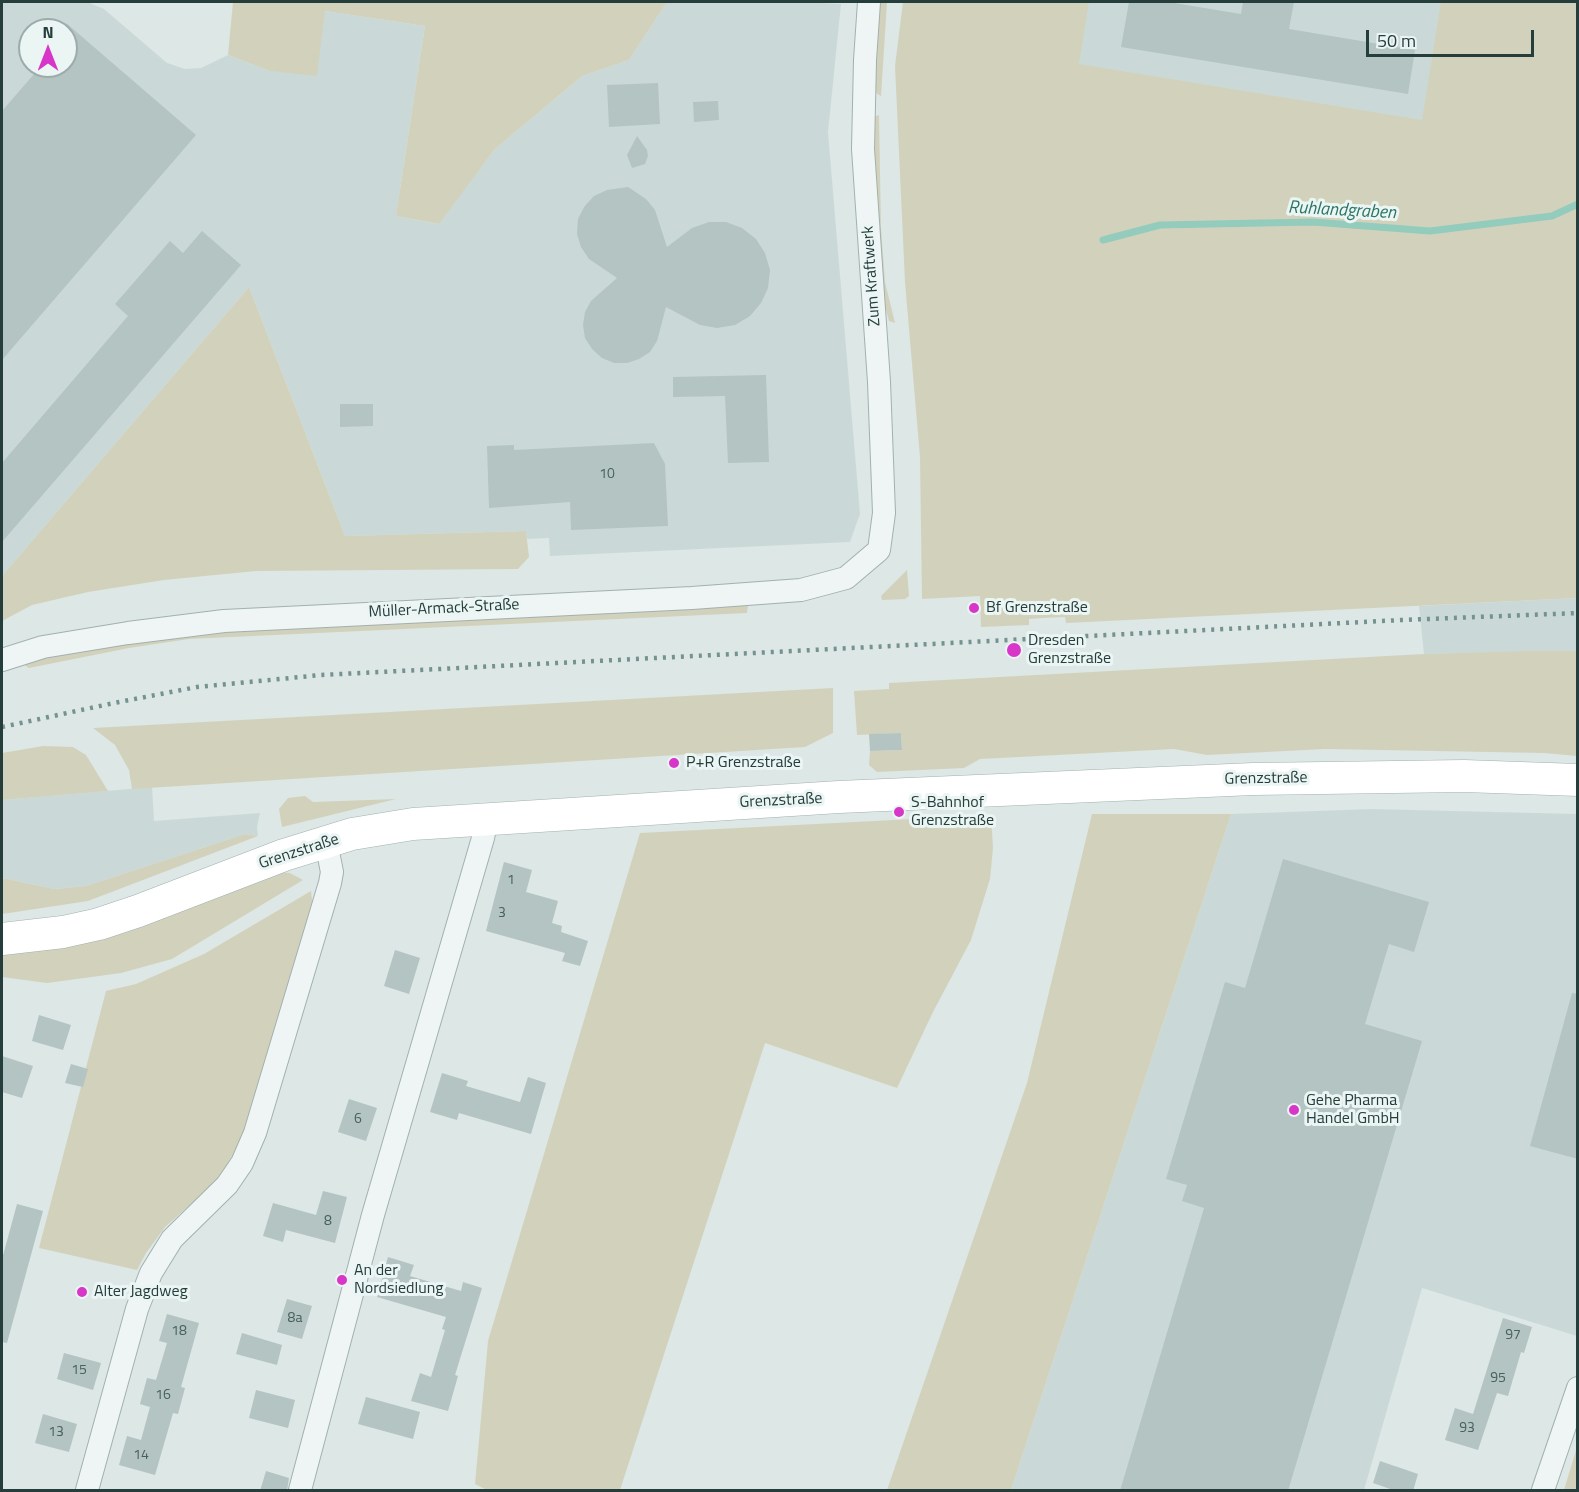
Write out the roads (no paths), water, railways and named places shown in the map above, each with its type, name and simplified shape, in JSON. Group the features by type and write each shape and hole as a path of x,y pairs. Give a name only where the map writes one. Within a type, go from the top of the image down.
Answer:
{"main road":[{"name":"Grenzstraße","path":"2,939 63,933 99,924 138,912 284,855 352,834 404,825 839,797 1252,779 1464,776 1578,780"}],"street":[{"name":"Zum Kraftwerk","path":"869,2 863,149 879,382 884,513 879,550"},
{"name":"Müller-Armack-Straße","path":"2,660 42,647 224,621 692,598 801,590 846,578 879,550"},
{"path":"300,1491 373,1215 487,818"},
{"path":"87,1491 137,1309 151,1273 172,1239 227,1185 242,1163 255,1133 330,883 332,872 326,842"},
{"path":"1543,1491 1578,1388"}],"waterway":[{"name":"Ruhlandgraben","path":"1103,240 1160,225 1313,222 1430,231 1552,216 1578,204"}],"railway":[{"path":"2,727 197,687 321,675 1578,613"}],"place":[{"name":"Bf Grenzstraße","path":"974,608"},
{"name":"Dresden Grenzstraße","path":"1014,650"},
{"name":"P+R Grenzstraße","path":"674,763"},
{"name":"S-Bahnhof Grenzstraße","path":"899,812"},
{"name":"Gehe Pharma Handel GmbH","path":"1294,1110"},
{"name":"An der Nordsiedlung","path":"342,1280"},
{"name":"Alter Jagdweg","path":"82,1292"}]}
